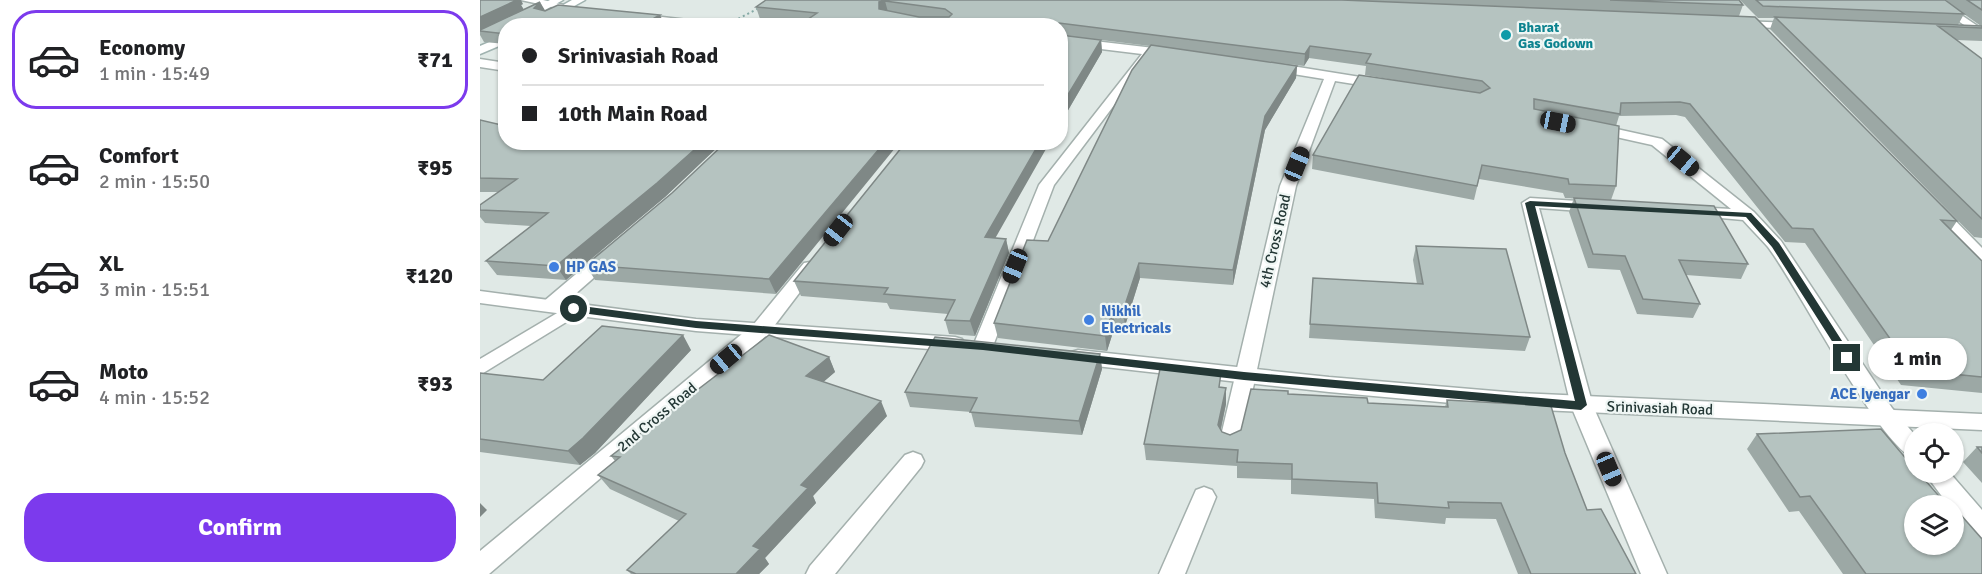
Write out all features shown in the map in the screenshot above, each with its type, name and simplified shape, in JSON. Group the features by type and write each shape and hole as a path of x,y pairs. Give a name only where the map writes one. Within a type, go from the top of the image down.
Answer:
{"street":[{"path":"526,0 592,12"},
{"path":"525,18 558,4 580,0"},
{"path":"1932,0 1981,33"},
{"path":"540,18 558,4"},
{"path":"1740,8 1772,42"},
{"path":"625,15 649,18"},
{"path":"1732,24 1813,27"},
{"path":"480,38 498,30"},
{"path":"1958,31 1981,33"},
{"path":"1068,41 1183,56"},
{"path":"480,50 498,42"},
{"path":"983,346 1047,185 1148,51"},
{"path":"480,63 498,66"},
{"path":"1263,66 1388,86"},
{"name":"4th Cross Road","path":"1231,440 1288,186 1331,76"},
{"path":"1581,126 1657,142 1748,215 1775,245 1884,414 1904,437"},
{"path":"1925,199 1982,258"},
{"path":"1610,207 1530,203 1581,405 1654,574"},
{"path":"1679,211 1748,215"},
{"path":"550,306 620,246"},
{"name":"2nd Cross Road","path":"480,566 761,330 817,257"},
{"path":"480,297 696,325 1007,349"},
{"path":"480,368 574,309"},
{"name":"Srinivasiah Road","path":"1054,354 1244,376 1581,405 1884,414 1982,422"},
{"path":"819,574 913,461"},
{"path":"1944,483 1982,527"},
{"path":"1172,574 1204,497"}],"path":[{"path":"739,18 762,6"}],"building":[{"path":"480,0 517,0 480,17"},
{"path":"766,0 1342,0 1755,17 1957,221 1941,220 1982,261 1982,377 1912,370 1813,229 1792,228 1690,104 1680,102 1621,103 1620,114 1534,99 1534,109 1619,126 1616,186 1569,184 1568,179 1482,165 1477,186 1313,155 1359,75 1480,93 1490,88 1482,81 1366,63 1371,54 1310,46 1305,54 1068,24 1068,18 810,18 817,13 756,7","holes":["879,2 945,9 952,14 949,17 919,17 879,9"]},
{"path":"1610,0 1739,0 1743,5"},
{"path":"1756,0 1945,0 1964,14 1763,6"},
{"path":"1967,0 1982,0 1982,10"},
{"path":"540,2 534,8 545,11 558,5 660,15 655,18 506,18"},
{"path":"1775,17 1982,26 1982,28 1938,26 1982,59 1982,219"},
{"path":"498,22 498,33 480,30"},
{"path":"1068,36 1101,40 1068,95"},
{"path":"1151,45 1297,66 1265,116 1233,270 1139,263 1123,311 1113,310 1105,336 994,323 1027,240 1048,241 1132,70"},
{"path":"480,120 498,124 498,150 694,150 556,266 486,261 548,213 480,210 480,205 517,179 480,178"},
{"path":"718,150 878,150 769,279 586,265 672,193"},
{"path":"900,150 1035,150 985,237 1006,239 970,321 945,320 955,300 884,294 888,288 794,281"},
{"path":"1574,198 1714,206 1748,264 1679,260 1700,304 1643,299 1625,256 1593,254"},
{"path":"1416,246 1506,249 1530,337 1310,324 1313,278 1423,284"},
{"path":"602,326 683,335 568,451 480,439 480,373 543,380"},
{"path":"769,335 829,357 806,376 881,401 801,485 808,488 753,546 760,549 736,574 636,574 627,570 686,514 598,475 620,457 611,456"},
{"path":"935,337 1100,354 1079,421 970,412 977,398 905,392"},
{"path":"1160,369 1221,373 1219,387 1226,388 1218,425 1222,432 1230,435 1241,430 1251,389 1288,391 1288,394 1367,398 1368,403 1448,407 1447,400 1551,406 1565,453 1587,510 1601,509 1636,574 1531,574 1501,503 1448,502 1449,508 1378,503 1377,483 1292,479 1292,464 1237,462 1238,450 1144,444"},
{"path":"1881,429 1904,456 1904,483 1928,483 1938,495 1904,495 1904,555 1964,555 1964,518 1982,539 1982,574 1866,574 1810,496 1800,497 1757,434"}],"place":[{"name":"Bharat Gas Godown","path":"1506,35"},
{"name":"HP GAS","path":"554,267"},
{"name":"Nikhil Electricals","path":"1089,320"},
{"name":"ACE Iyengar","path":"1922,394"}],"route":[{"path":"574,309 696,325 983,346 1244,376 1581,405 1530,203 1748,215 1775,245 1847,358"}]}
